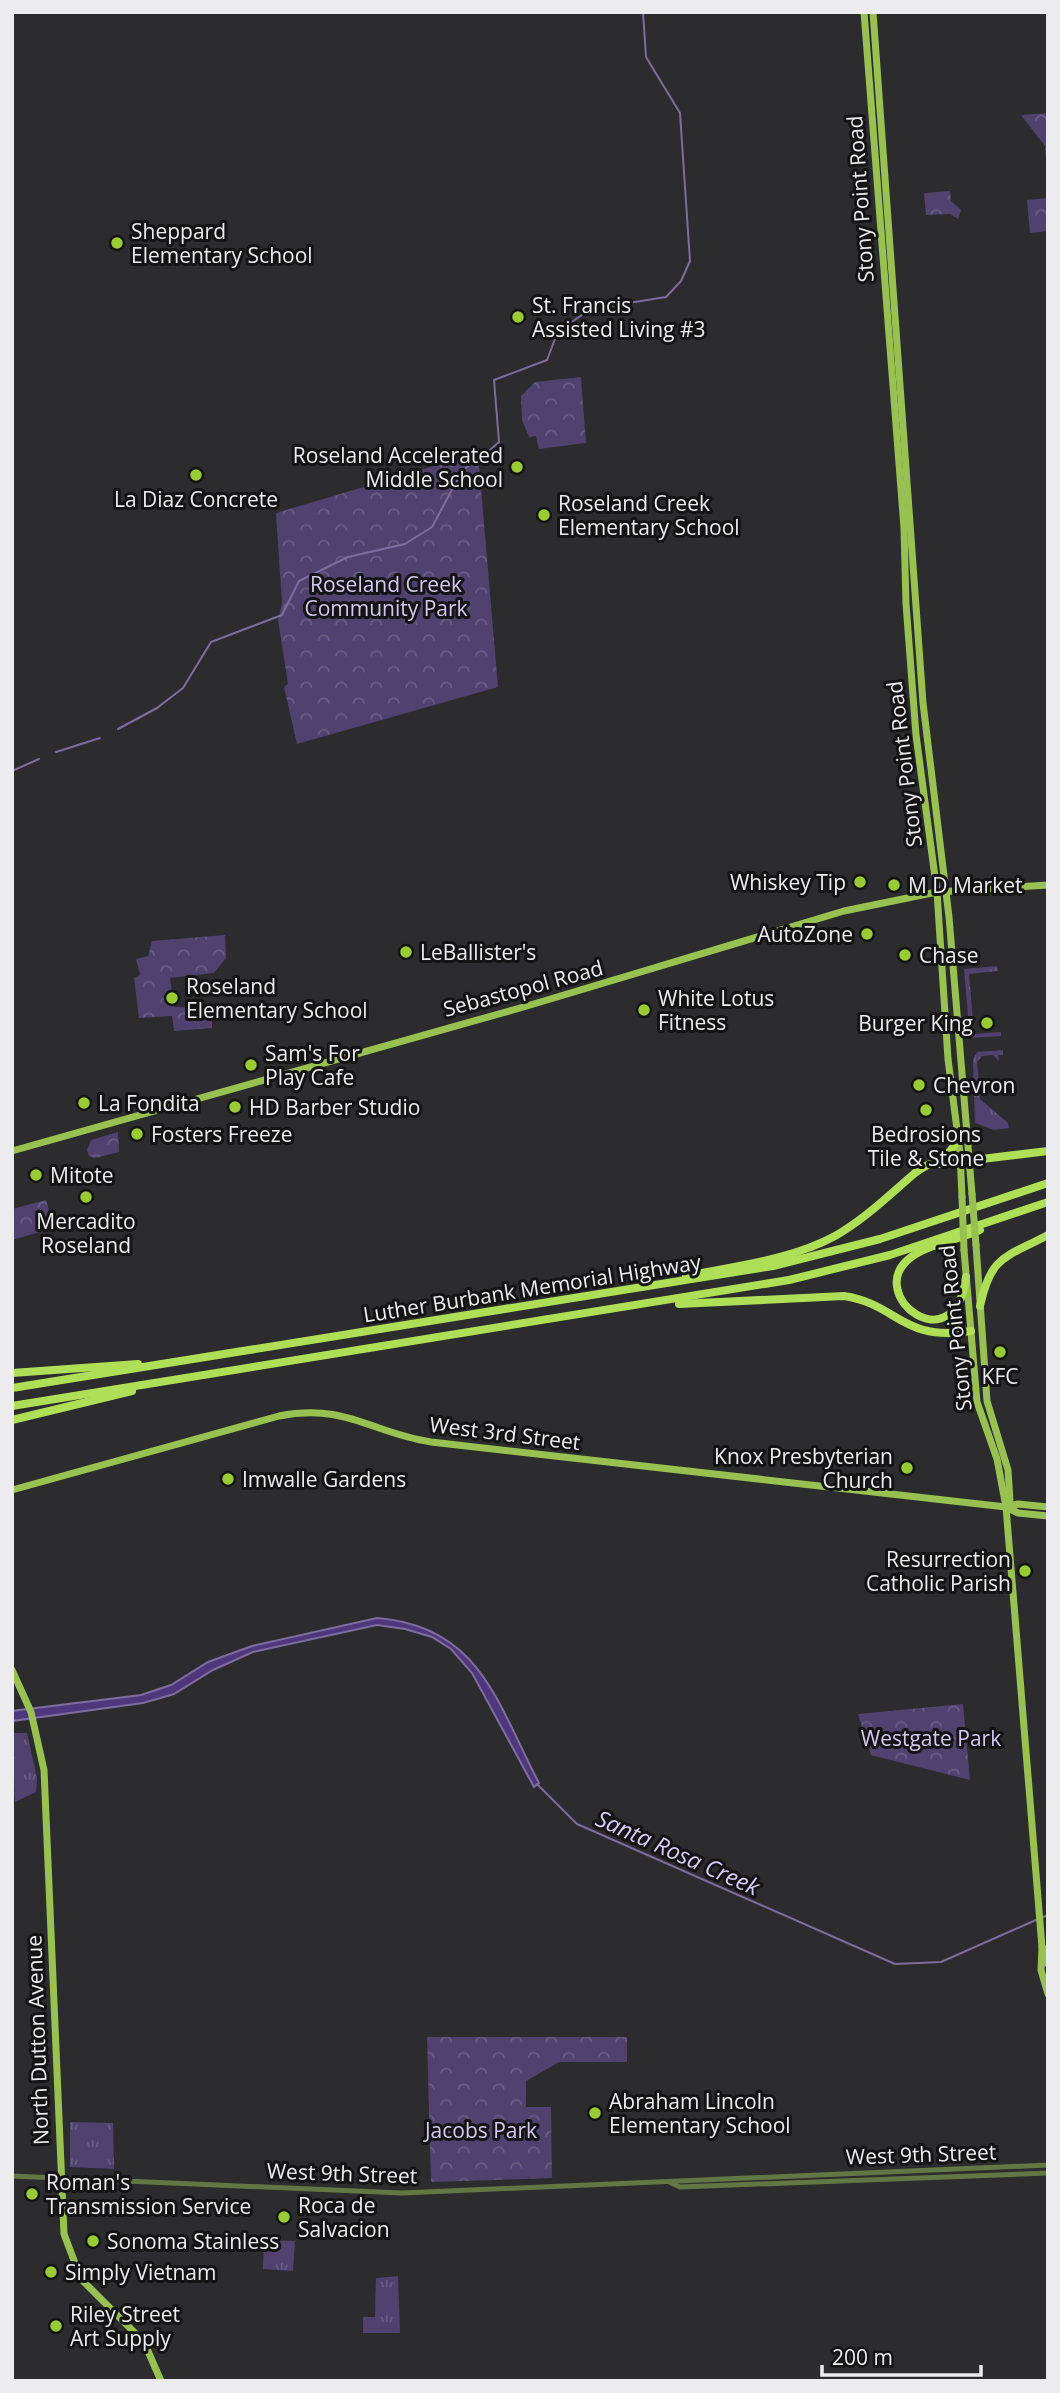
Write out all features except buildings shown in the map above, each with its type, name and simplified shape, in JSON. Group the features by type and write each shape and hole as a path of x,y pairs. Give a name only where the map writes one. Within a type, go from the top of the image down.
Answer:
{"highway":[{"path":"634,1289 816,1245 857,1222 921,1169 948,1155 958,1138"},
{"path":"902,1185 936,1165 1048,1151"},
{"name":"Luther Burbank Memorial Highway","path":"12,1388 747,1271 825,1254 1048,1183"},
{"name":"Luther Burbank Memorial Highway","path":"12,1406 754,1287 833,1270 914,1247 1048,1202"},
{"path":"966,1277 960,1302 951,1313 940,1318 918,1317 908,1310 899,1296 899,1276 913,1256 977,1232 1014,1213"},
{"path":"980,1306 987,1277 994,1265 1048,1236"},
{"path":"652,1303 844,1296 866,1302 920,1331 971,1331"},
{"path":"12,1373 173,1363"},
{"path":"12,1420 173,1380"}],"main road":[{"name":"Stony Point Road","path":"864,12 904,528 914,716 941,892 965,1160 962,1197 964,1250 978,1407 997,1459 1006,1507 1042,1947 1041,1970 1048,1994"},
{"name":"Stony Point Road","path":"873,12 923,698 938,820 948,1059 958,1138 972,1194 988,1408 1008,1469 1010,1501 1006,1507"},
{"path":"925,796 931,815 938,820"},
{"name":"Sebastopol Road","path":"12,1151 527,1006 844,911 941,892 1048,885"},
{"name":"West 3rd Street","path":"12,1490 279,1416 317,1412 357,1418 398,1435 431,1442 1006,1507 1018,1513 1048,1516"},
{"name":"West 3rd Street","path":"1006,1507 1017,1504 1048,1507"},
{"name":"North Dutton Avenue","path":"12,1670 24,1693 38,1735 46,1790 64,2234 73,2263 96,2297 144,2342 161,2381"},
{"name":"Stony Point Road","path":"1042,1947 1046,1951 1048,1964"}],"street":[{"name":"West 9th Street","path":"671,2183 680,2179 1048,2165"},
{"name":"West 9th Street","path":"12,2176 402,2193 1048,2173"}],"green space":[{"path":"1048,113 1048,181 1045,146 1021,115"},
{"path":"950,191 951,201 961,210 958,219 950,214 926,215 924,193"},
{"path":"1048,198 1048,231 1030,233 1027,200"},
{"path":"581,377 586,443 539,449 536,436 529,437 522,420 521,396 535,382"},
{"name":"Roseland Creek Community Park","path":"478,453 498,687 297,744 284,687 288,684 278,620 282,603 276,513"},
{"path":"225,935 226,958 214,973 170,978 174,1007 212,1008 212,1028 174,1031 172,1016 139,1018 134,978 140,975 136,959 148,956 152,941"},
{"path":"997,966 998,971 969,974 974,1034 1001,1032 1001,1036 970,1038 964,969"},
{"path":"1003,1050 1003,1055 998,1055 999,1061 993,1055 982,1056 977,1062 980,1099 1008,1123 1009,1128 994,1130 975,1123 973,1060 977,1052"},
{"path":"118,1132 119,1152 95,1158 89,1156 87,1150 91,1140"},
{"path":"46,1200 54,1228 12,1240 12,1209"},
{"name":"Westgate Park","path":"963,1704 970,1780 871,1755 858,1714"},
{"path":"12,1733 27,1733 37,1778 36,1792 15,1802"},
{"name":"Jacobs Park","path":"427,2037 627,2037 627,2062 559,2062 526,2081 526,2107 551,2107 552,2178 431,2182"},
{"path":"70,2122 113,2123 114,2169 70,2167"},
{"path":"264,2240 295,2241 293,2271 263,2269"},
{"path":"398,2276 400,2333 363,2333 363,2317 375,2317 376,2278"}],"shaded area":[{"path":"377,1618 412,1624 440,1636 462,1653 481,1674 496,1698 539,1783 534,1787 472,1673 451,1649 432,1637 377,1625 253,1652 213,1670 174,1694 143,1703 12,1721 12,1711 141,1695 171,1685 208,1662 252,1646"}],"waterway":[{"path":"490,450 499,442 494,380 547,360 558,331 591,309 666,297 681,281 690,261 680,113 646,57 643,12"},
{"path":"118,729 157,708 183,688 211,642 282,615 299,581 348,557 405,544 432,527 462,471 475,461"},
{"path":"56,752 100,738"},
{"path":"12,771 39,759"},
{"name":"Santa Rosa Creek","path":"537,1784 577,1824 895,1964 941,1962 1036,1920"},
{"name":"Santa Rosa Creek","path":"1041,1918 1048,1915"}],"place":[{"name":"Sheppard Elementary School","path":"117,243"},
{"name":"St. Francis Assisted Living #3","path":"518,317"},
{"name":"Roseland Accelerated Middle School","path":"517,467"},
{"name":"La Diaz Concrete","path":"196,475"},
{"name":"Roseland Creek Elementary School","path":"544,515"},
{"name":"Whiskey Tip","path":"860,882"},
{"name":"M D Market","path":"894,885"},
{"name":"AutoZone","path":"867,934"},
{"name":"LeBallister's","path":"406,952"},
{"name":"Chase","path":"905,955"},
{"name":"Roseland Elementary School","path":"172,998"},
{"name":"White Lotus Fitness","path":"644,1010"},
{"name":"Burger King","path":"987,1023"},
{"name":"Sam's For Play Cafe","path":"251,1065"},
{"name":"Chevron","path":"919,1085"},
{"name":"La Fondita","path":"84,1103"},
{"name":"HD Barber Studio","path":"235,1107"},
{"name":"Bedrosions Tile & Stone","path":"926,1110"},
{"name":"Fosters Freeze","path":"137,1134"},
{"name":"Mitote","path":"36,1175"},
{"name":"Mercadito Roseland","path":"86,1197"},
{"name":"KFC","path":"1000,1352"},
{"name":"Knox Presbyterian Church","path":"907,1468"},
{"name":"Imwalle Gardens","path":"228,1479"},
{"name":"Resurrection Catholic Parish","path":"1025,1571"},
{"name":"Abraham Lincoln Elementary School","path":"595,2113"},
{"name":"Roman's Transmission Service","path":"32,2194"},
{"name":"Roca de Salvacion","path":"284,2217"},
{"name":"Sonoma Stainless","path":"93,2241"},
{"name":"Simply Vietnam","path":"51,2272"},
{"name":"Riley Street Art Supply","path":"56,2326"}]}
